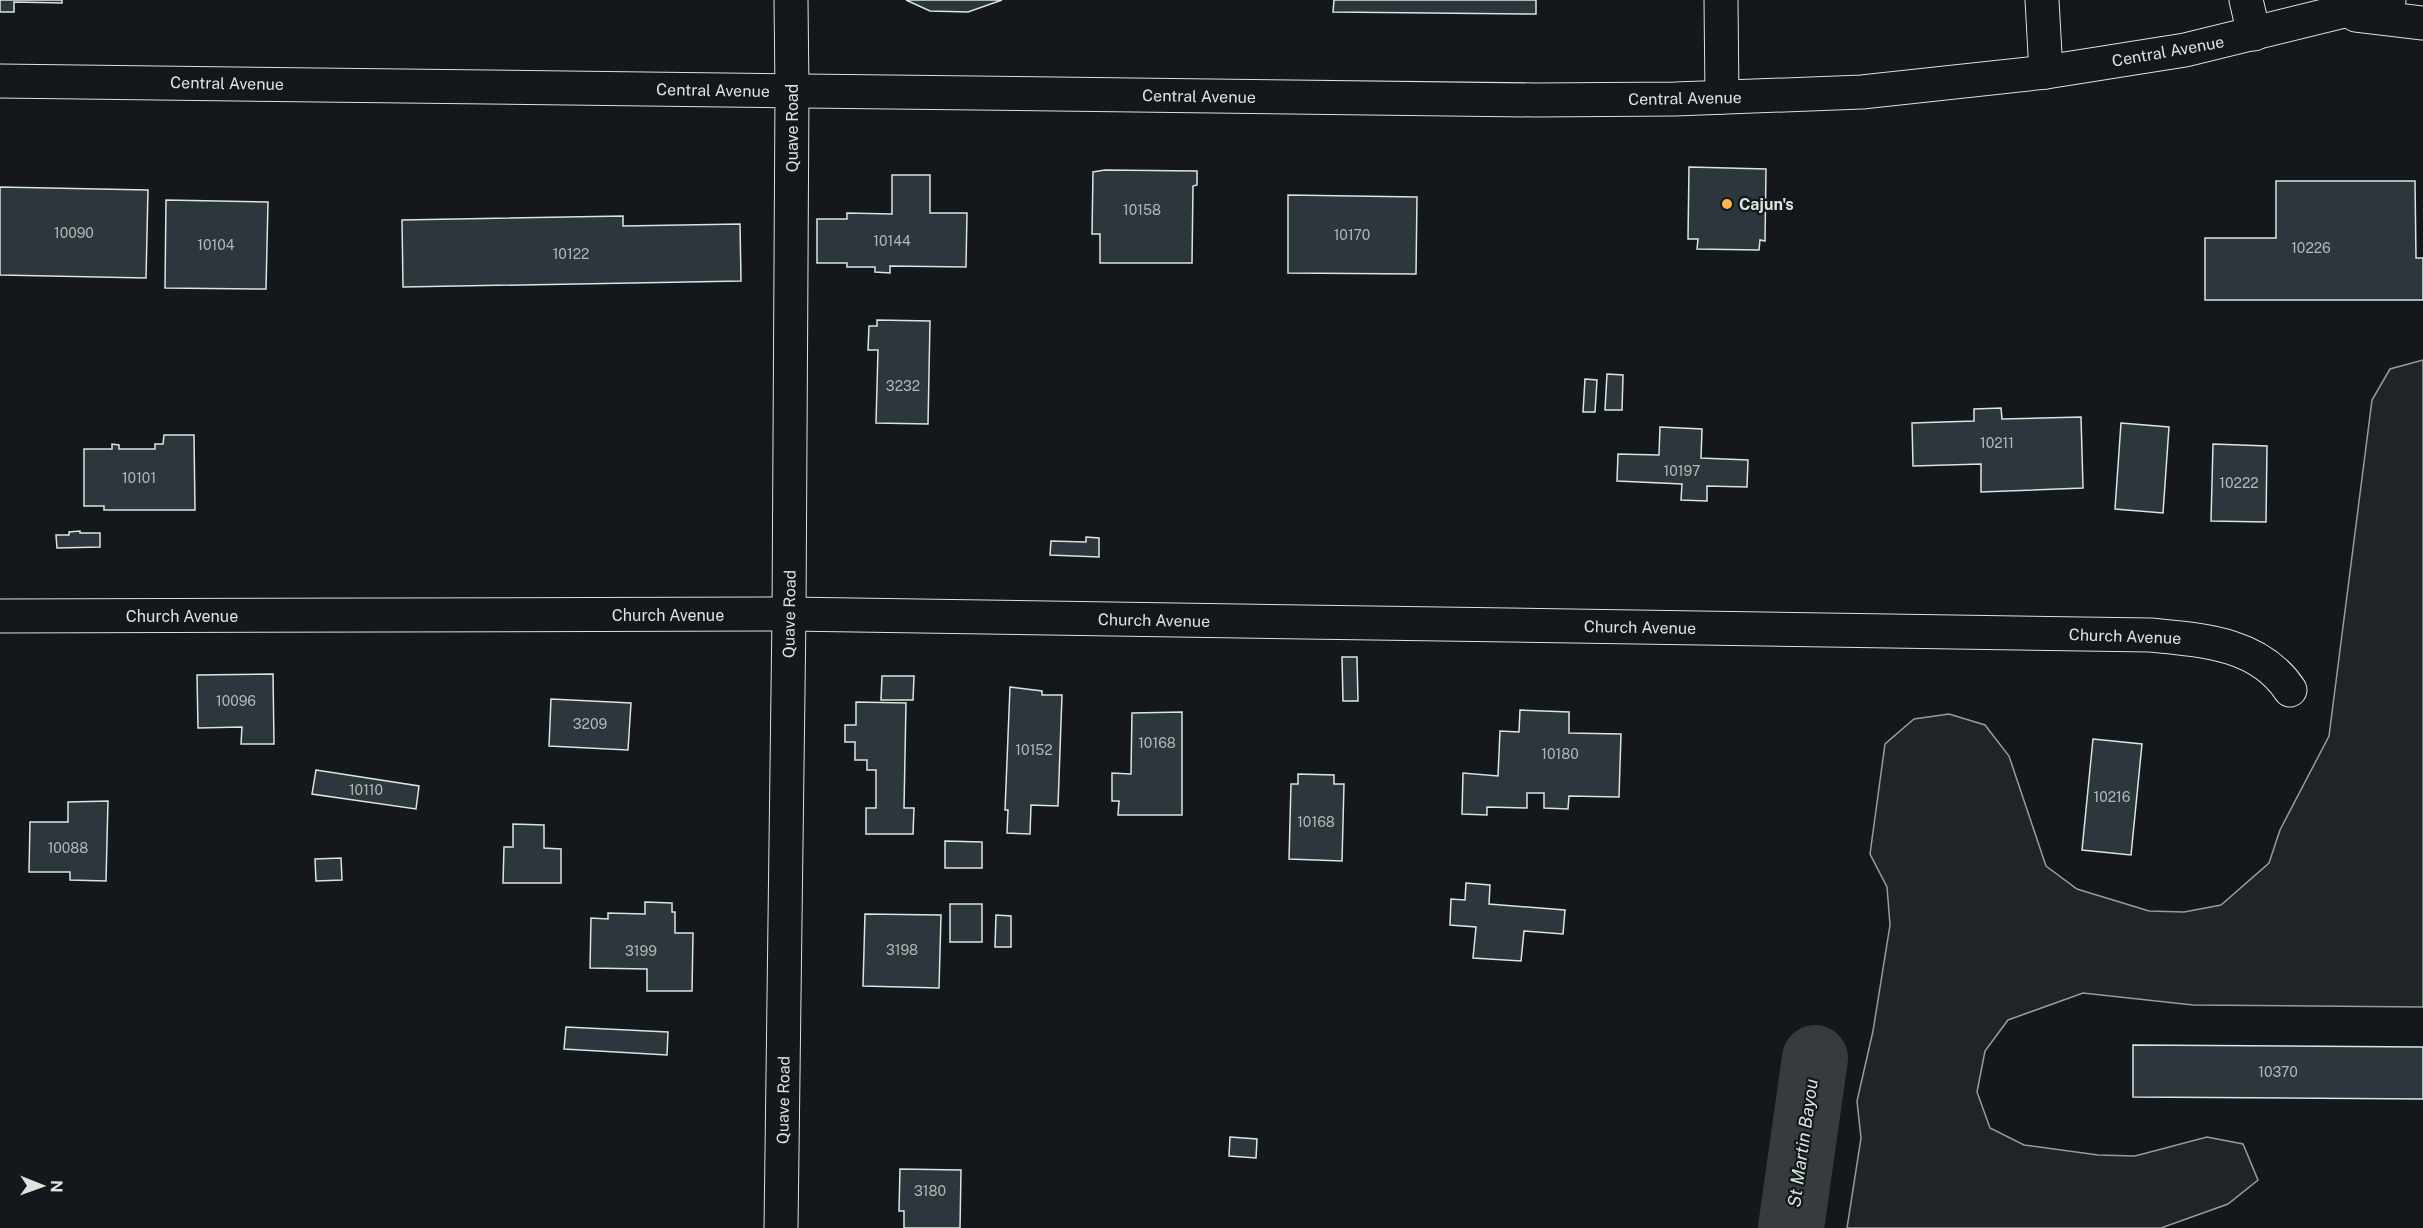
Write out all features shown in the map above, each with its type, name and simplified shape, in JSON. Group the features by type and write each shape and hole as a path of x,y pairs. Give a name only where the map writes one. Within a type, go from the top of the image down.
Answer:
{"street":[{"name":"Quave Road","path":"781,1228 789,614 791,0"},
{"path":"1721,0 1722,97"},
{"path":"2042,0 2046,72"},
{"path":"2246,0 2254,34"},
{"name":"Central Avenue","path":"0,81 1512,99 1722,97 1862,92 2046,72 2185,50 2389,0"},
{"path":"2342,13 2423,22"},
{"name":"Church Avenue","path":"0,616 789,614 2150,634 2205,640 2253,655 2279,675 2290,690"}],"shaded area":[{"path":"2423,360 2423,1007 2193,1005 2083,993 2008,1020 1985,1051 1977,1092 1990,1128 2024,1145 2098,1155 2135,1156 2207,1137 2243,1144 2258,1180 2228,1204 2161,1228 1847,1228 1861,1138 1857,1101 1873,1031 1890,925 1887,887 1870,854 1885,744 1914,719 1949,714 1985,725 2009,756 2046,866 2077,889 2149,911 2184,912 2221,905 2269,863 2280,830 2329,736 2372,400 2390,369"}],"building":[{"path":"0,0 62,0 62,3 14,2 14,12 0,12"},
{"path":"906,0 1002,0 968,12 930,11"},
{"path":"1334,0 1536,0 1536,14 1333,12"},
{"name":"Cajun's","path":"1689,167 1766,169 1765,241 1760,240 1759,250 1697,249 1698,239 1688,239"},
{"path":"1105,170 1197,171 1197,185 1193,186 1192,263 1100,263 1100,234 1092,234 1093,172"},
{"path":"892,175 930,175 930,213 967,213 966,267 890,266 890,273 875,272 875,267 847,267 847,263 817,263 817,219 847,219 847,213 892,214"},
{"path":"2276,181 2415,181 2416,258 2423,258 2423,300 2205,300 2205,238 2276,238"},
{"path":"0,187 148,190 146,278 0,275"},
{"path":"1288,195 1417,197 1416,274 1288,273"},
{"path":"166,200 268,202 266,289 165,288"},
{"path":"623,216 623,226 740,224 741,281 403,287 402,220"},
{"path":"877,320 930,321 928,424 876,423 878,350 868,350 869,326 877,326"},
{"path":"1607,374 1623,375 1622,410 1605,410"},
{"path":"1585,379 1597,380 1595,412 1583,412"},
{"path":"2001,408 2002,419 2081,417 2083,488 1981,492 1981,464 1913,466 1912,423 1974,421 1974,409"},
{"path":"2121,423 2169,427 2163,513 2115,509"},
{"path":"1660,427 1702,429 1701,458 1748,460 1747,487 1707,486 1707,501 1681,500 1682,484 1617,481 1618,454 1659,455"},
{"path":"164,435 194,435 195,510 104,510 104,506 84,506 84,449 112,449 112,444 119,445 119,449 155,449 155,444 163,444"},
{"path":"2213,444 2267,446 2266,522 2211,521"},
{"path":"80,531 80,533 100,533 100,547 57,548 56,535 69,535 69,532"},
{"path":"1086,537 1099,538 1099,557 1050,555 1051,541 1086,542"},
{"path":"1342,657 1357,657 1358,701 1343,701"},
{"path":"273,674 274,744 241,744 242,727 198,728 197,675"},
{"path":"882,676 914,676 913,700 881,700"},
{"path":"1010,687 1042,691 1042,695 1062,695 1058,806 1031,805 1030,834 1007,833 1008,810 1005,810"},
{"path":"551,699 631,703 628,750 549,746"},
{"path":"856,702 906,703 904,808 914,808 913,834 866,834 866,808 876,808 876,770 867,770 867,760 855,760 855,742 845,742 845,725 856,725"},
{"path":"1520,710 1569,712 1569,733 1621,734 1619,797 1569,796 1568,809 1544,808 1544,793 1527,793 1527,808 1487,807 1487,815 1462,814 1463,773 1498,776 1500,731 1519,732"},
{"path":"1182,712 1182,815 1118,815 1119,801 1112,801 1112,773 1131,774 1132,713"},
{"path":"2093,739 2142,744 2131,855 2082,850"},
{"path":"316,770 419,786 416,809 312,794"},
{"path":"1298,774 1334,775 1334,784 1344,784 1342,861 1289,859 1291,784 1298,784"},
{"path":"108,801 106,881 70,880 70,872 29,872 30,822 68,822 68,802"},
{"path":"513,824 544,825 544,848 561,849 561,883 503,883 504,847 513,847"},
{"path":"945,841 982,842 982,868 945,868"},
{"path":"341,858 342,880 316,881 315,859"},
{"path":"1466,883 1490,885 1489,904 1565,910 1563,934 1524,931 1521,961 1473,958 1476,927 1450,925 1451,899 1465,900"},
{"path":"645,902 672,903 672,912 675,912 675,933 693,933 692,991 647,991 647,969 590,968 591,918 608,919 608,913 645,914"},
{"path":"950,904 982,904 982,942 950,942"},
{"path":"865,914 941,915 939,988 863,986"},
{"path":"996,915 1011,916 1011,947 995,947"},
{"path":"566,1027 668,1032 667,1055 564,1049"},
{"path":"2133,1045 2423,1047 2423,1099 2133,1097"},
{"path":"1230,1137 1257,1139 1256,1158 1229,1156"},
{"path":"900,1169 961,1170 960,1228 904,1228 904,1211 899,1211"}],"waterway":[{"name":"St Martin Bayou","path":"1791,1228 1815,1058"}],"place":[{"name":"Cajun's","path":"1727,204"}]}
